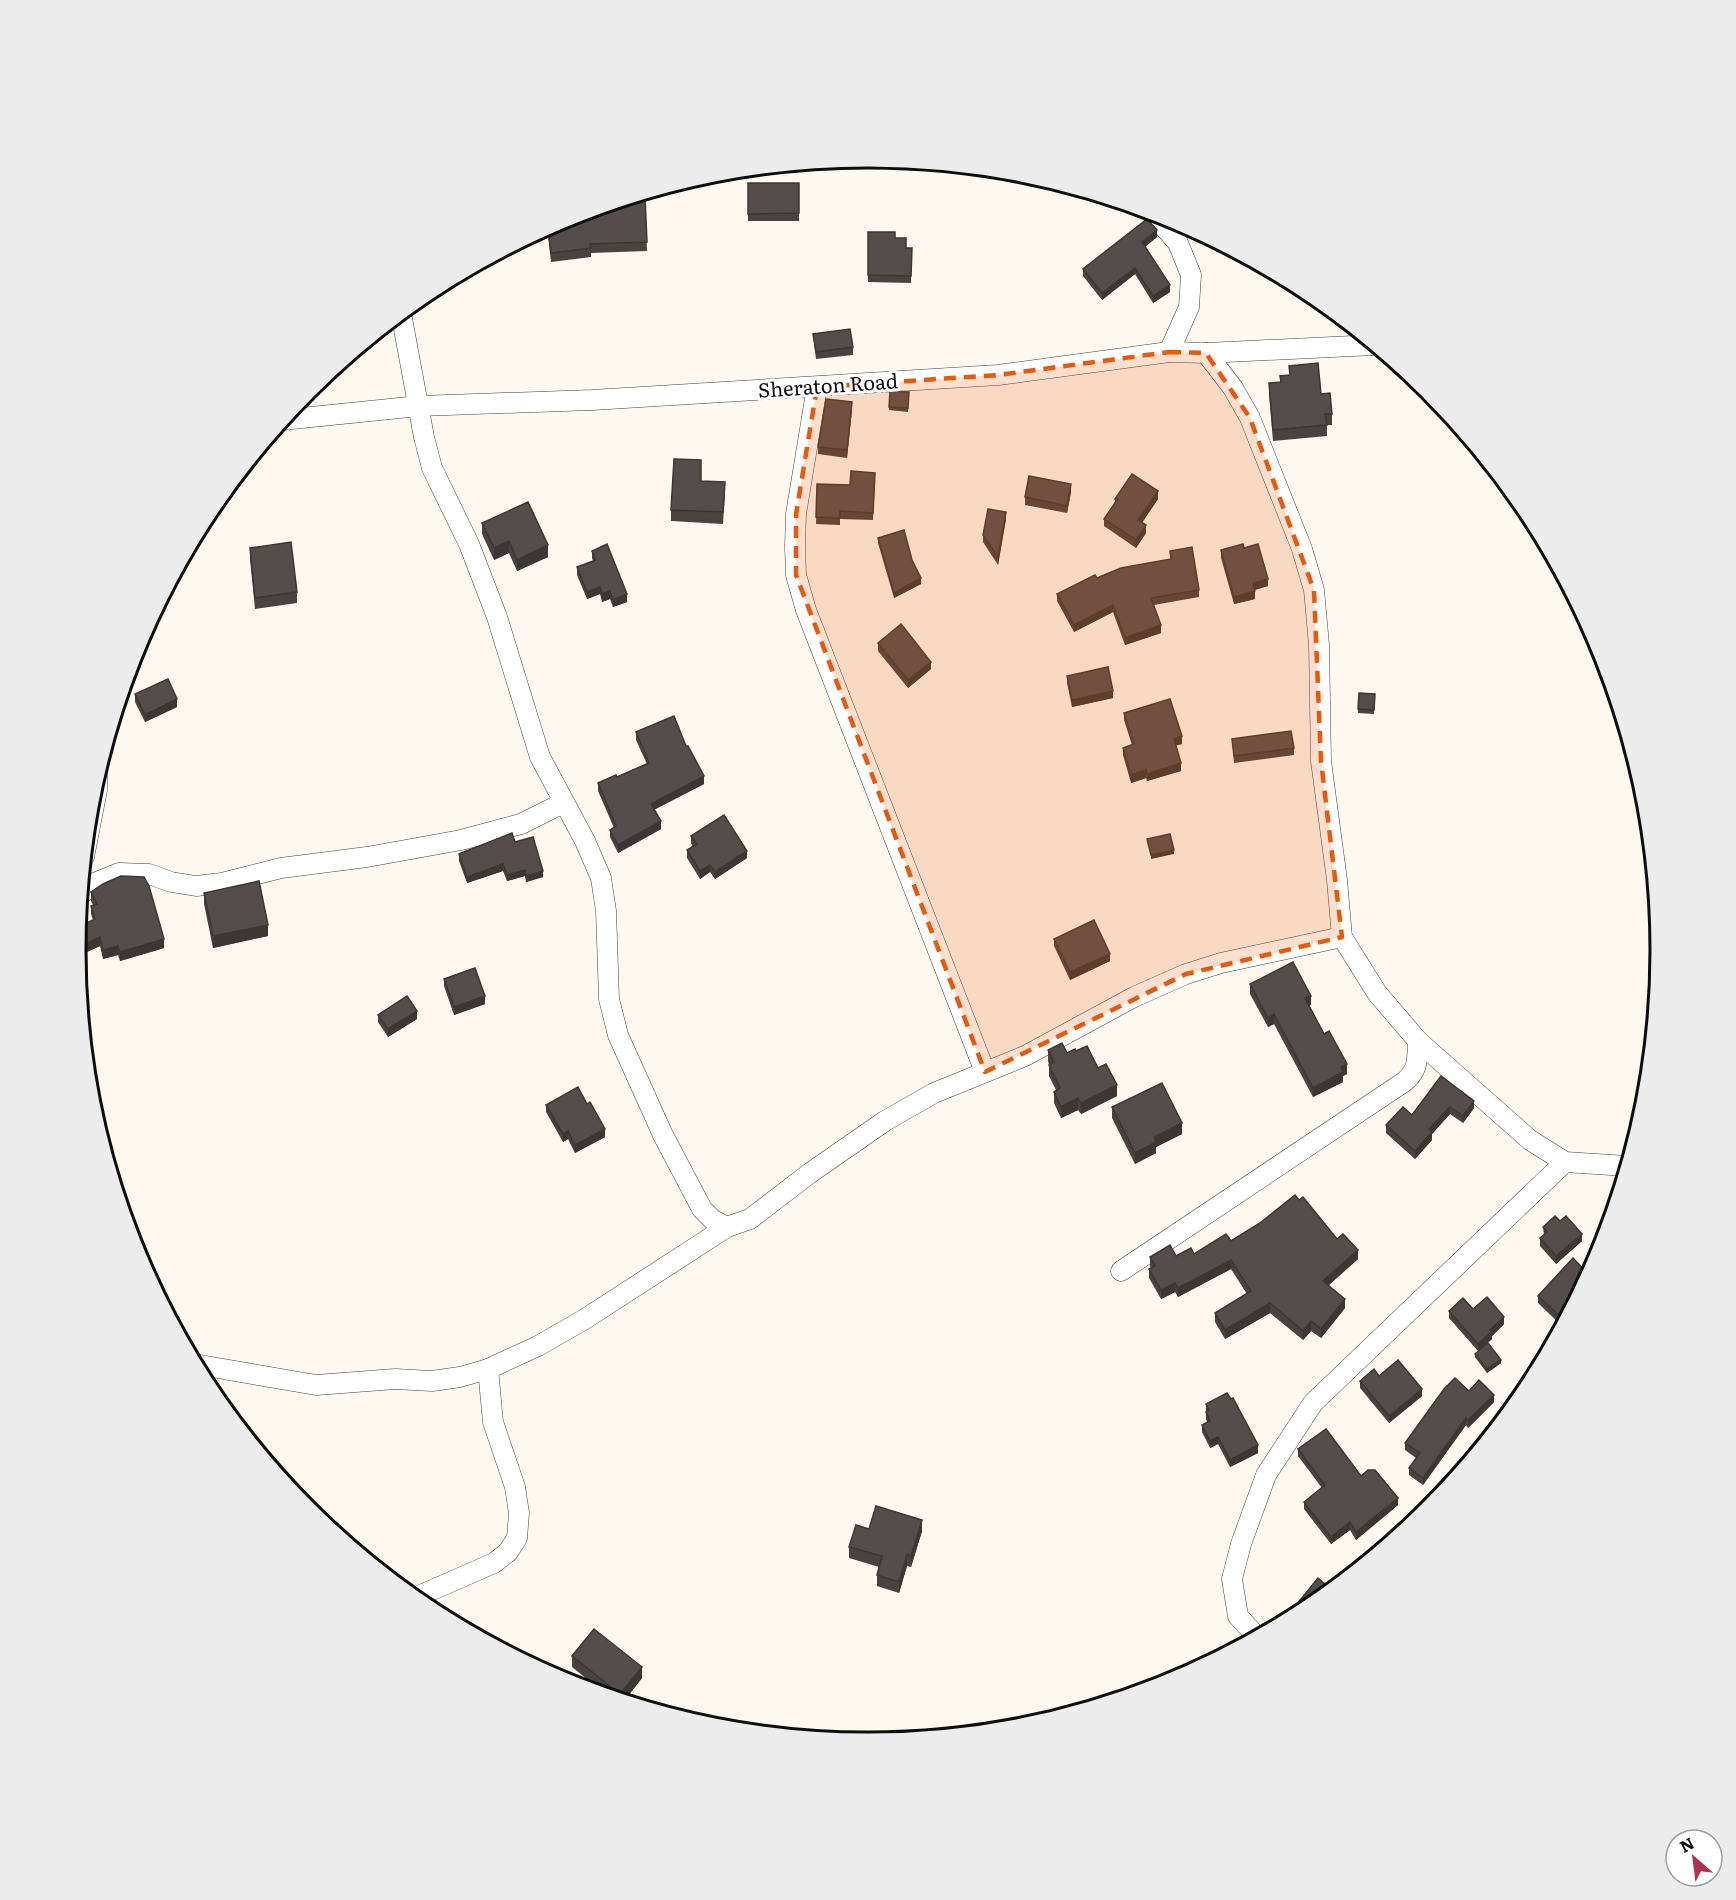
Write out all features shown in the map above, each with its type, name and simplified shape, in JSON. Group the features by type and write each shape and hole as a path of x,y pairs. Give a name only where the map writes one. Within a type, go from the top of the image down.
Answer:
{"street":[{"path":"1162,225 1178,243 1191,275 1189,307 1169,352"},
{"path":"403,321 432,468 469,544 497,617 540,757 585,841 601,878 606,911 609,999 618,1035 663,1135 702,1209 713,1220 727,1227"},
{"name":"Sheraton Road","path":"294,419 418,406 592,400 998,375 1169,352 1206,353 1364,345"},
{"path":"1206,353 1233,388 1250,418 1302,549 1314,590 1319,645 1321,761 1342,936 1377,993 1418,1041 1530,1140 1565,1162 1620,1166"},
{"path":"817,387 796,514 796,575 806,610 985,1072"},
{"path":"88,889 97,882 119,873 149,874 171,882 196,886 222,883 281,868 367,857 461,840 521,824 563,803"},
{"path":"206,1367 316,1385 395,1379 432,1381 460,1377 488,1369 538,1347 727,1227 750,1219 810,1173 885,1121 934,1093 1025,1056 1134,997 1186,974 1252,955 1342,936"},
{"path":"1121,1271 1404,1082 1414,1074 1418,1041"},
{"path":"1252,1632 1238,1616 1232,1579 1241,1544 1266,1475 1313,1403 1565,1162"},
{"path":"423,1594 494,1563 508,1552 517,1538 519,1513 515,1487 493,1422 488,1369"}],"highlighted area":[{"path":"1169,352 1206,353 1250,418 1314,590 1321,761 1342,937 1186,974 985,1072 796,575 796,514 817,387 998,375"}],"building":[{"path":"748,183 799,183 799,213 748,214"},
{"path":"645,200 647,242 590,244 591,248 551,253 549,236 616,209"},
{"path":"1147,219 1157,230 1142,242 1170,285 1153,296 1135,268 1102,293 1083,269"},
{"path":"868,232 895,232 895,238 906,238 906,248 912,248 911,276 868,275"},
{"path":"850,329 853,347 816,352 813,334"},
{"path":"1318,363 1321,394 1330,393 1332,414 1325,414 1327,425 1273,430 1269,383 1281,382 1280,376 1290,375 1289,366"},
{"path":"890,391 909,392 908,408 889,407"},
{"path":"826,399 852,402 847,450 818,447"},
{"path":"674,459 701,460 701,481 725,482 723,512 671,510"},
{"path":"851,471 875,473 873,513 840,511 840,518 816,517 817,484 850,485"},
{"path":"1132,474 1158,491 1138,520 1146,525 1136,540 1104,519"},
{"path":"1029,476 1071,484 1067,506 1025,497"},
{"path":"528,502 548,545 517,560 509,541 494,548 482,523"},
{"path":"988,509 1006,512 998,557 983,535"},
{"path":"904,530 912,560 921,578 894,593 878,538"},
{"path":"291,542 297,592 255,598 250,548"},
{"path":"607,544 627,594 613,600 610,591 602,594 600,587 587,592 577,567 596,560 592,551"},
{"path":"1243,544 1244,548 1258,544 1268,579 1253,583 1255,591 1234,597 1221,550"},
{"path":"1192,547 1199,590 1151,598 1161,625 1125,638 1113,605 1074,625 1057,594 1095,575 1097,578 1121,568 1171,559 1170,551"},
{"path":"901,624 931,662 908,680 878,643"},
{"path":"1108,667 1113,691 1072,700 1067,676"},
{"path":"168,679 177,699 145,715 135,694"},
{"path":"1359,693 1375,694 1374,710 1358,709"},
{"path":"1170,699 1182,736 1174,739 1181,763 1147,774 1146,770 1131,775 1123,748 1134,744 1124,713"},
{"path":"674,716 686,746 704,776 651,804 661,821 618,845 610,830 616,826 598,783 649,763 636,732"},
{"path":"1291,731 1294,748 1234,756 1232,739"},
{"path":"724,815 747,851 715,872 710,865 700,871 687,850 697,844 691,836"},
{"path":"512,833 515,842 533,837 543,871 526,876 525,870 507,875 503,864 467,877 459,854"},
{"path":"1170,834 1174,850 1151,855 1147,839"},
{"path":"121,876 144,877 149,886 164,939 120,952 118,946 103,950 100,937 86,944 87,923 95,919 91,906 97,904 91,892"},
{"path":"259,881 268,925 213,936 204,893"},
{"path":"1094,920 1110,954 1070,972 1054,939"},
{"path":"1293,962 1311,996 1305,998 1324,1034 1329,1031 1347,1064 1341,1067 1343,1072 1313,1088 1274,1014 1268,1018 1250,984"},
{"path":"475,968 485,996 454,1007 444,979"},
{"path":"407,996 417,1011 388,1029 378,1015"},
{"path":"1062,1043 1067,1053 1087,1046 1098,1068 1106,1064 1117,1085 1081,1103 1078,1098 1061,1107 1054,1092 1060,1088 1049,1065 1054,1062 1048,1050"},
{"path":"1441,1076 1474,1101 1463,1116 1450,1107 1429,1129 1432,1132 1415,1151 1386,1125 1403,1107 1412,1115"},
{"path":"1162,1083 1182,1123 1154,1137 1156,1142 1135,1153 1112,1107"},
{"path":"578,1087 587,1104 590,1102 605,1129 575,1145 568,1131 563,1134 546,1105"},
{"path":"1295,1195 1299,1200 1303,1197 1337,1239 1343,1234 1358,1250 1323,1281 1345,1299 1321,1329 1311,1321 1303,1331 1270,1303 1225,1330 1215,1313 1251,1291 1231,1260 1178,1288 1175,1283 1161,1290 1149,1269 1155,1266 1150,1257 1170,1245 1176,1256 1191,1248 1194,1254 1226,1234 1231,1241 1260,1223"},
{"path":"1555,1216 1560,1221 1566,1216 1582,1234 1556,1256 1540,1238 1547,1232 1543,1227"},
{"path":"1573,1258 1582,1268 1559,1316 1538,1296"},
{"path":"1487,1297 1504,1317 1478,1344 1449,1311 1463,1298 1473,1309"},
{"path":"1488,1343 1501,1360 1487,1369 1475,1354"},
{"path":"1398,1360 1422,1389 1389,1416 1360,1381 1374,1369 1379,1376"},
{"path":"1455,1378 1469,1391 1479,1380 1494,1395 1468,1420 1466,1418 1423,1478 1409,1468 1420,1453 1405,1443 1444,1389"},
{"path":"1227,1393 1231,1399 1233,1398 1258,1445 1230,1460 1218,1437 1210,1441 1202,1425 1210,1421 1206,1412 1209,1410 1206,1404"},
{"path":"1326,1429 1361,1476 1368,1470 1375,1470 1398,1498 1356,1532 1350,1522 1331,1537 1304,1502 1325,1485 1298,1449"},
{"path":"876,1506 922,1520 911,1556 907,1554 899,1582 877,1575 882,1556 849,1547 856,1525 869,1529"},
{"path":"1318,1578 1326,1584 1303,1601 1297,1604"},
{"path":"594,1629 642,1667 621,1693 572,1656"}]}
